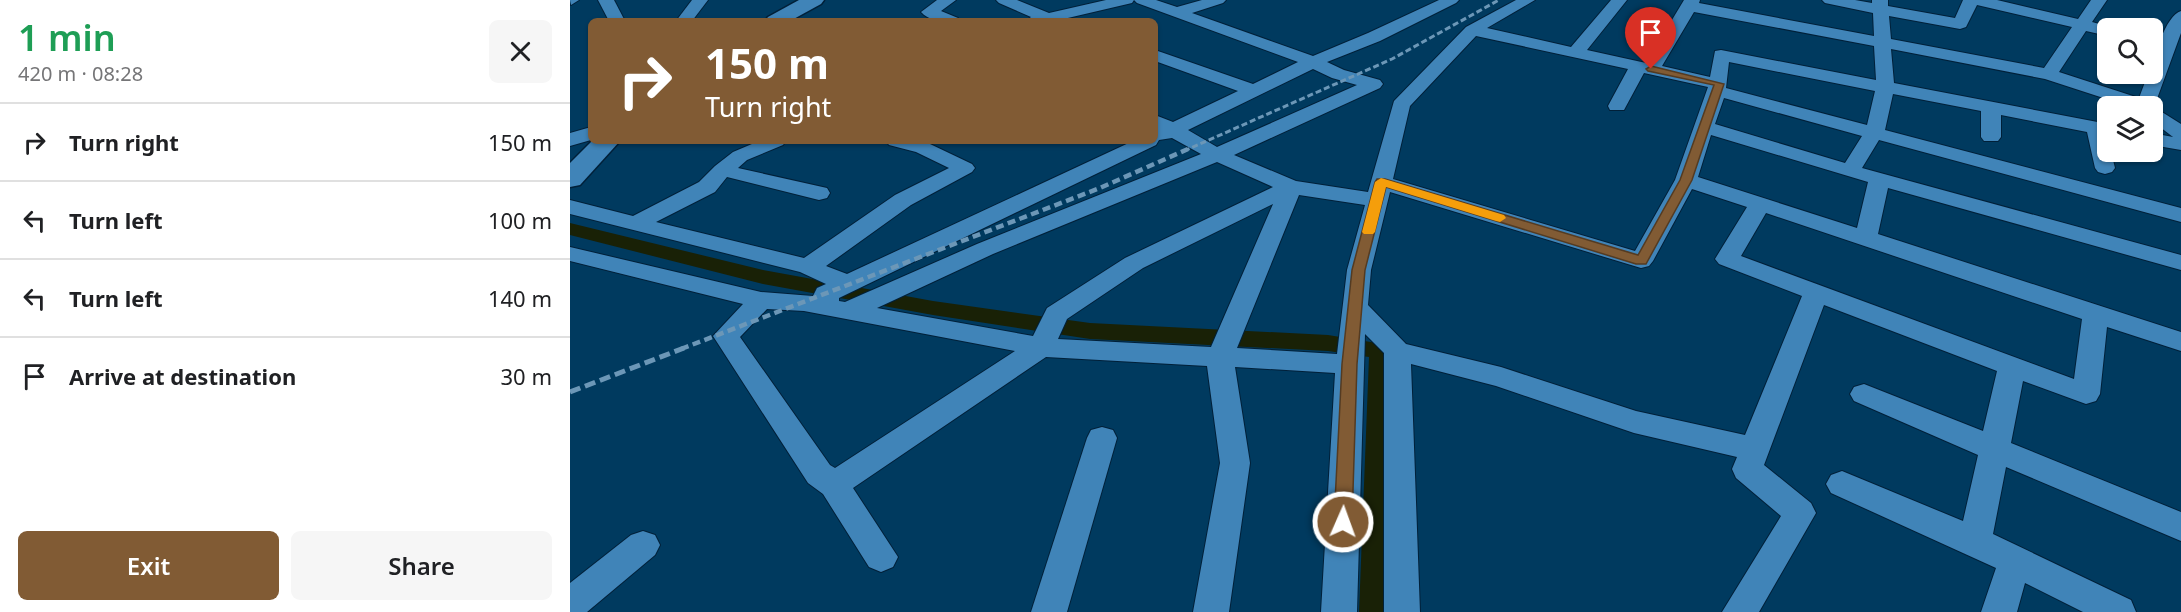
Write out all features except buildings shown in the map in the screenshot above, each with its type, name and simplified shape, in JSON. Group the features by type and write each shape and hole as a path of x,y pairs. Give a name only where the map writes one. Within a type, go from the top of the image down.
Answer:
{"street":[{"path":"606,0 615,18"},
{"path":"686,18 699,0"},
{"path":"780,18 814,0"},
{"path":"944,18 929,12 948,0"},
{"path":"1004,0 1039,18"},
{"path":"1046,18 1128,0"},
{"path":"1142,0 1313,62 1338,74 1374,84 1404,101"},
{"path":"1158,20 1218,0"},
{"path":"1161,130 1254,91 1451,0"},
{"path":"1339,612 1349,364 1359,270 1401,105 1472,30 1527,0"},
{"path":"1575,53 1619,0"},
{"path":"1759,19 1766,0"},
{"path":"1830,0 1880,5 1960,24 1971,0"},
{"path":"1977,0 2097,28"},
{"path":"2049,74 2099,0"},
{"path":"1617,106 1691,3 1884,45 2049,74 2145,106 2167,45 2181,16"},
{"path":"1850,171 1875,132 1885,87 1880,5"},
{"path":"1472,30 1645,68 2181,214"},
{"path":"1161,130 1291,187 1379,191 1641,261 1686,180 1718,87 1721,55 2097,128"},
{"path":"1158,56 1254,91"},
{"path":"836,310 1217,154 1374,84 1424,80"},
{"path":"1991,107 1991,137"},
{"path":"2163,120 2181,133"},
{"path":"1705,127 1850,171 2181,263"},
{"path":"570,179 585,136"},
{"path":"2163,141 2181,144"},
{"path":"636,223 707,187 722,170 740,156 770,144"},
{"path":"808,267 903,200 965,168 923,148 908,144"},
{"path":"836,310 826,294 1143,144"},
{"path":"2105,162 2105,168"},
{"path":"722,170 819,193"},
{"path":"1866,238 1879,179"},
{"path":"1686,180 2181,342"},
{"path":"834,485 1041,346 1056,314 1134,263 1291,187"},
{"path":"1211,612 1235,463 1220,357 1291,187"},
{"path":"1760,204 1727,259 2086,394 2096,314"},
{"path":"570,207 808,267 848,284"},
{"path":"570,254 761,300 804,303 1041,346 1349,364"},
{"path":"1740,612 1800,513 1747,469 1816,293"},
{"path":"761,300 726,336 819,474 834,485 881,557"},
{"path":"1355,307 1397,351 1500,377 1634,422 1755,449"},
{"path":"1397,351 1402,612"},
{"path":"1975,541 2012,366"},
{"path":"1864,394 2181,527"},
{"path":"1049,612 1102,438"},
{"path":"1842,484 1975,541 2118,612"},
{"path":"570,604 643,545"},
{"path":"1999,612 2015,561"}],"waterway":[{"path":"570,229 763,277 933,308 1090,331 1328,343 1381,351 1375,612"}],"railway":[{"path":"1184,151 1392,59 1499,0"},
{"path":"681,349 1100,188 1188,149"},
{"path":"570,392 684,348"}],"slow traffic":[{"path":"1369,232 1381,182 1500,218"}],"route":[{"path":"1343,522 1349,364 1359,270 1381,182 1641,261 1686,180 1719,84 1651,69"}]}
